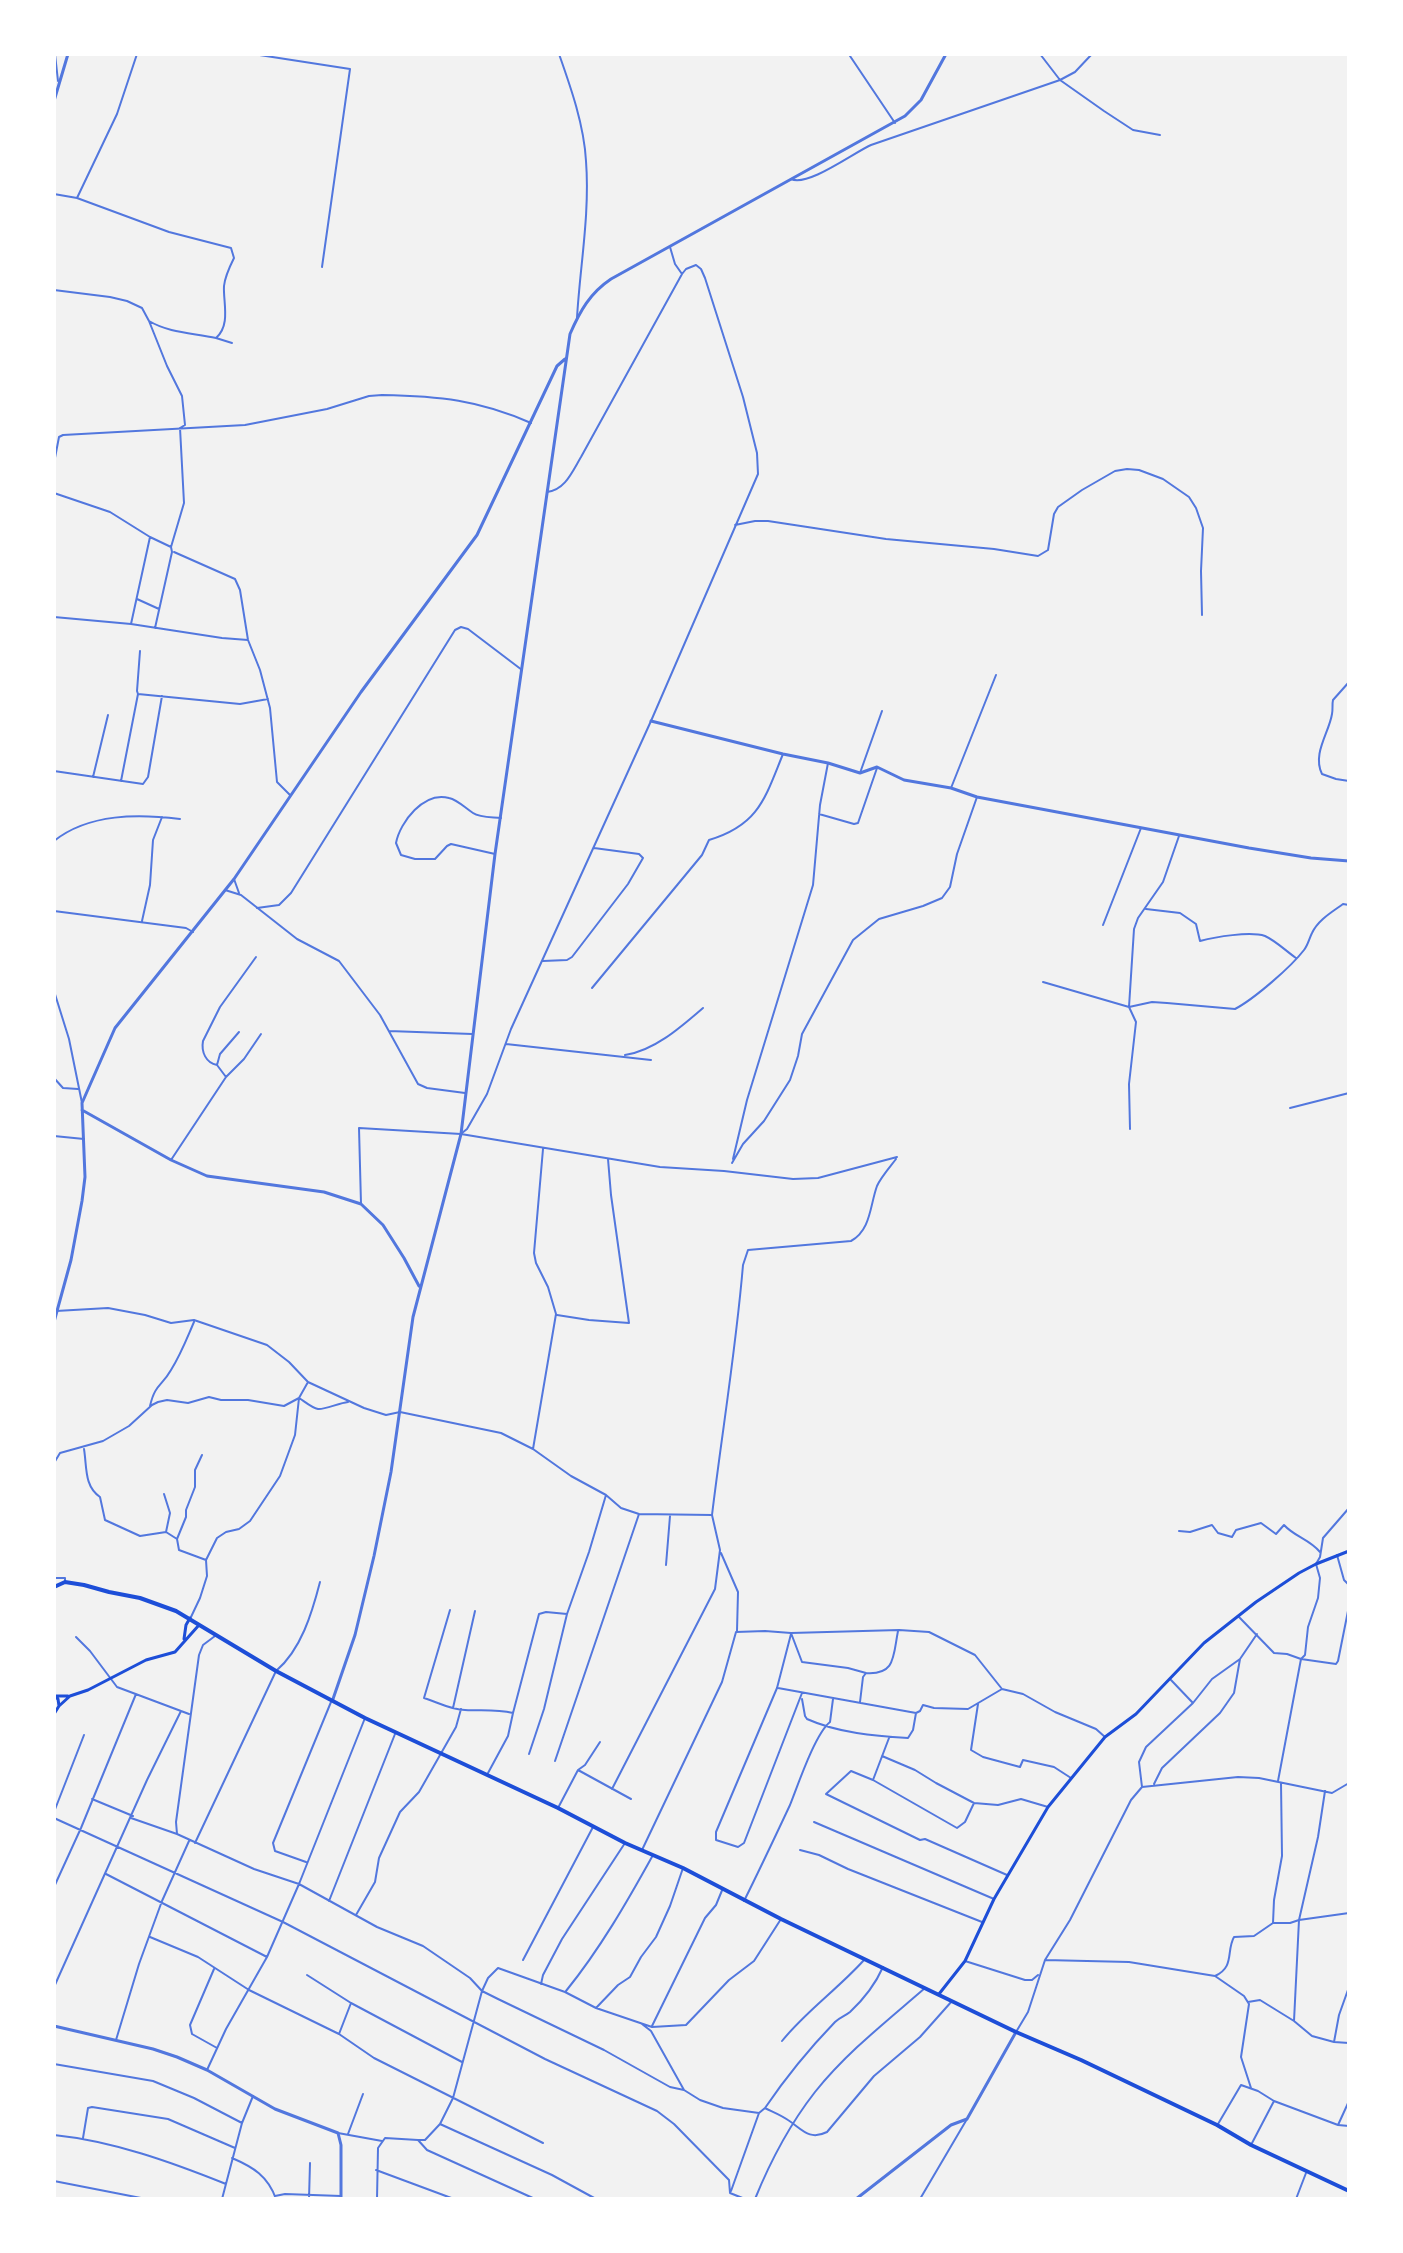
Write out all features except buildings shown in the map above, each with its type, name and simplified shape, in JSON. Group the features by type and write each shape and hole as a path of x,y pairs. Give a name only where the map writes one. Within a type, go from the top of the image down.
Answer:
{"highway":[{"path":"54,1587 65,1582 84,1585 140,1598 190,1618 276,1671 365,1718 558,1808 625,1843 683,1868 781,1919 1217,2125 1306,2173 1349,2191"}],"main road":[{"path":"939,1994 965,1961 994,1899 1048,1807 1105,1737 1136,1714 1204,1643 1238,1616 1282,1584 1316,1564 1349,1551"},
{"path":"184,1641 186,1625 190,1618"},
{"path":"54,1714 70,1696 146,1660 175,1652 199,1625"},
{"path":"59,1706 54,1696 70,1696"}],"street":[{"path":"55,54 58,81"},
{"path":"54,101 58,81 68,54"},
{"path":"77,198 117,114 137,54"},
{"path":"253,54 350,69 322,267"},
{"path":"559,54 581,125 586,161 586,217 577,318"},
{"path":"306,1862 275,1851 273,1843 333,1700 355,1635 374,1556 400,1412 419,1286 447,1192 461,1134 495,854 570,334 584,305 599,287 627,269 905,116 921,100 946,54"},
{"path":"1040,54 1060,80 1133,130 1160,135"},
{"path":"791,179 798,182 808,179 871,145 1060,80 1075,72 1092,54"},
{"path":"850,56 895,123"},
{"path":"54,194 77,198 169,232 231,248 234,258 224,285 226,312 220,335 216,338"},
{"path":"670,247 675,264 682,274"},
{"path":"461,1134 467,1129 483,1102 506,1044 651,721 758,474 757,453 743,397 701,268 696,265 686,269 682,274 581,457 563,486 556,491 547,492"},
{"path":"54,290 98,295 127,301 142,308 150,321 156,341 182,396 185,425 180,428"},
{"path":"150,321 178,331 231,343"},
{"path":"82,1103 120,1020 234,879 361,692 477,535 557,366 566,358"},
{"path":"54,463 59,437 63,435 245,425 327,409 369,396 466,400 504,411 531,423"},
{"path":"155,628 172,552 171,547 184,502 180,428"},
{"path":"735,525 755,521 768,522 886,539 994,549 1038,556 1048,550 1054,514 1058,507 1115,471 1139,470 1163,479 1189,497 1196,508 1203,528 1202,615"},
{"path":"54,493 110,512 171,547"},
{"path":"131,624 150,537"},
{"path":"172,552 235,579 240,590 248,640 268,699 277,782 290,795"},
{"path":"136,599 159,609"},
{"path":"54,617 131,624 248,640"},
{"path":"257,908 273,908 291,893 455,630 461,627 468,629 522,670"},
{"path":"121,781 138,694 140,651"},
{"path":"951,788 996,675"},
{"path":"1349,682 1332,700 1332,716 1320,750 1320,770 1323,774 1349,781"},
{"path":"138,694 240,704 268,699"},
{"path":"54,771 139,784 146,781 162,696"},
{"path":"860,773 882,711"},
{"path":"93,777 108,715"},
{"path":"651,721 828,763 860,773 877,767 904,780 951,788 977,797 1179,836 1311,858 1349,861"},
{"path":"592,988 702,855 709,840 726,835 755,813 765,798 783,754"},
{"path":"732,1163 747,1100 813,885 819,814 828,763"},
{"path":"819,814 854,824 858,823 877,767"},
{"path":"495,854 451,844 435,859 415,859 401,855 396,843 402,825 411,814 439,797 453,799 474,815 501,818"},
{"path":"724,1171 732,1163 743,1144 764,1121 790,1080 802,1034 853,940 879,919 924,906 942,898 951,887 957,854 977,797"},
{"path":"54,840 86,824 131,815 180,819"},
{"path":"142,921 150,885 153,840 162,817"},
{"path":"1103,925 1142,828"},
{"path":"1130,1129 1129,1084 1136,1039 1136,1022 1129,1007 1134,929 1136,922 1163,882 1179,836"},
{"path":"543,961 567,960 572,957 616,900 643,858 639,854 594,848"},
{"path":"234,879 241,895"},
{"path":"225,890 241,895 297,939 339,961 365,993 389,1030 418,1084 427,1088 465,1093"},
{"path":"1043,982 1129,1007 1152,1002 1167,1002 1235,1009 1265,986 1304,950 1312,931 1319,923 1343,904 1349,905"},
{"path":"1146,909 1180,913 1196,924 1200,941 1224,936 1258,934 1268,937 1296,958"},
{"path":"54,911 142,921 186,928 193,932"},
{"path":"226,1077 217,1065 211,1064 202,1047 220,1007 256,957"},
{"path":"54,991 56,1004 69,1039 82,1103 85,1177 71,1260 54,1322"},
{"path":"619,1056 632,1054 654,1044 703,1008"},
{"path":"389,1030 472,1034"},
{"path":"217,1065 220,1054 239,1032"},
{"path":"171,1160 226,1077 243,1059 261,1034"},
{"path":"506,1044 651,1060"},
{"path":"54,1078 63,1088 78,1089"},
{"path":"1290,1108 1349,1093"},
{"path":"82,1110 171,1160 207,1176 324,1192 361,1204 383,1225 419,1286"},
{"path":"361,1204 359,1128 461,1134 660,1167 793,1179 818,1178 897,1157 878,1184 867,1224 858,1237 851,1241 748,1250 743,1265 730,1390 720,1446 712,1515 720,1550 738,1592 736,1632 722,1682 642,1850"},
{"path":"54,1137 84,1139"},
{"path":"533,1449 556,1314 534,1253 543,1149"},
{"path":"556,1314 589,1320 629,1323 608,1159"},
{"path":"56,1311 108,1308 171,1323 194,1320 267,1345 290,1362 309,1382 349,1402 386,1415 400,1412 501,1433 533,1449 571,1476 606,1495 621,1508 639,1514 712,1515"},
{"path":"149,1408 153,1393 159,1382 169,1373 184,1346 194,1320"},
{"path":"190,1618 200,1599 207,1576 206,1560 217,1538 226,1532 239,1529 250,1521 279,1476 295,1435 299,1398 309,1382"},
{"path":"54,1463 60,1453 103,1442 129,1426 158,1402 167,1400 188,1403 209,1397 284,1406 299,1398"},
{"path":"299,1398 318,1409 335,1403 349,1402"},
{"path":"84,1448 88,1467 88,1484 100,1497 105,1520 140,1536 166,1532 177,1539"},
{"path":"202,1455 195,1470 195,1488 177,1539 179,1550 206,1560"},
{"path":"164,1494 170,1513 166,1532"},
{"path":"529,1754 545,1706 567,1614 593,1541 606,1495"},
{"path":"1274,1923 1274,1900 1282,1856 1280,1782 1301,1659 1305,1655 1308,1627 1318,1598 1320,1578 1316,1564 1320,1557 1323,1538 1349,1508"},
{"path":"555,1761 639,1514"},
{"path":"666,1565 670,1515"},
{"path":"1179,1531 1190,1532 1212,1525 1218,1533 1232,1538 1236,1530 1252,1525 1261,1523 1276,1534 1284,1525 1292,1534 1311,1541 1320,1552"},
{"path":"612,1789 715,1588 720,1550"},
{"path":"1337,1555 1344,1580 1349,1584"},
{"path":"54,1578 65,1578 65,1582"},
{"path":"195,1843 276,1671 284,1665 307,1625 320,1582"},
{"path":"1238,1616 1274,1653 1335,1664 1338,1661 1349,1606"},
{"path":"450,1610 424,1698 453,1708 491,1709 513,1713"},
{"path":"453,1708 475,1611"},
{"path":"486,1776 508,1736 539,1614 546,1612 567,1614"},
{"path":"736,1632 898,1630 929,1632 963,1648 980,1660 1002,1689 1023,1694 1055,1712 1096,1729 1105,1737"},
{"path":"791,1633 802,1662 879,1674 888,1668 898,1630"},
{"path":"791,1633 777,1688 715,1835 716,1840 738,1847 744,1843 802,1694"},
{"path":"1142,1787 1139,1762 1146,1747 1193,1703 1212,1679 1240,1659 1257,1634"},
{"path":"177,1834 176,1822 189,1714 199,1655 203,1645 216,1635"},
{"path":"76,1637 90,1651 117,1687 189,1714"},
{"path":"1154,1784 1162,1768 1220,1713 1234,1693 1240,1659"},
{"path":"860,1702 863,1677 866,1673"},
{"path":"1171,1680 1193,1703"},
{"path":"777,1688 916,1713"},
{"path":"802,1694 807,1719 838,1730 889,1738 908,1738 913,1730 916,1713 923,1705 934,1708 968,1709 1002,1689"},
{"path":"54,1887 136,1694"},
{"path":"744,1901 826,1725 830,1722 833,1698"},
{"path":"978,1702 970,1750 983,1757 1020,1767 1023,1760 1054,1767 1071,1778"},
{"path":"356,1916 373,1885 380,1858 400,1812 418,1795 456,1727 461,1709"},
{"path":"54,1987 147,1780 181,1711"},
{"path":"207,2070 283,1922 365,1718"},
{"path":"328,1900 396,1731"},
{"path":"54,1812 84,1735"},
{"path":"873,1780 889,1738"},
{"path":"558,1808 578,1770 585,1765 600,1742"},
{"path":"882,1756 915,1770 974,1803 998,1805 1021,1798 1048,1807"},
{"path":"578,1770 631,1799"},
{"path":"974,1803 965,1822 957,1828 873,1780 851,1771 825,1794 920,1840 925,1839 1008,1876"},
{"path":"920,2199 1028,2012 1045,1960 1070,1920 1131,1800 1142,1787 1238,1777 1259,1778 1332,1793 1339,1791 1349,1783"},
{"path":"1294,2021 1299,1920 1318,1837 1325,1791"},
{"path":"92,1799 254,1869 299,1884 356,1916 423,1946 470,1978 482,1991 577,2039 604,2050 670,2087 684,2090 700,2100 723,2108 759,2113"},
{"path":"54,1818 81,1828 175,1874 283,1922 554,2064 657,2111 674,2124 729,2180 730,2193"},
{"path":"814,1822 994,1899"},
{"path":"523,1960 593,1827"},
{"path":"116,2042 139,1964 162,1901 189,1841"},
{"path":"541,1984 562,1939 625,1843"},
{"path":"800,1850 819,1855 848,1869 982,1922"},
{"path":"565,1992 580,1974 625,1906 653,1855"},
{"path":"596,2008 618,1984 630,1977 656,1937 683,1868"},
{"path":"106,1874 267,1957"},
{"path":"652,2027 705,1918 716,1905 723,1888"},
{"path":"1215,1976 1221,1973 1229,1963 1232,1954 1231,1943 1234,1937 1254,1936 1274,1923 1290,1923 1349,1913"},
{"path":"54,2026 153,2049 207,2070 275,2109 338,2133 382,2141 392,2138 425,2140 440,2124 453,2098 472,2021 482,1991 488,1978 498,1968 565,1992 596,2008 652,2027 686,2025 729,1980 754,1961 781,1919"},
{"path":"150,1937 198,1957 249,1990 339,2034 374,2058 543,2144"},
{"path":"782,2041 811,2009 844,1982 866,1958"},
{"path":"1045,1960 1129,1962 1215,1976 1244,1996 1248,2002 1241,2057 1251,2088"},
{"path":"965,1961 1025,1980 1032,1980 1039,1974"},
{"path":"214,1968 189,2025 192,2034 217,2048"},
{"path":"730,2193 759,2113 812,2045 839,2018 866,1997 883,1968"},
{"path":"306,1976 351,2003 462,2062"},
{"path":"755,2199 767,2170 793,2123 815,2092 842,2062 925,1988"},
{"path":"1334,2042 1339,2015 1349,1988"},
{"path":"1248,2002 1260,2000 1294,2021 1312,2036 1334,2042 1349,2043"},
{"path":"765,2108 811,2135 818,2136 827,2132 874,2076 920,2037 952,2001"},
{"path":"339,2034 351,2003"},
{"path":"639,2023 651,2031 684,2090"},
{"path":"54,2064 153,2080 242,2123"},
{"path":"1217,2125 1241,2085 1274,2101 1338,2125 1349,2126"},
{"path":"348,2134 363,2094"},
{"path":"222,2199 242,2123 253,2096"},
{"path":"1251,2145 1274,2101"},
{"path":"1338,2125 1349,2101"},
{"path":"83,2138 88,2109 92,2107 168,2120 235,2148"},
{"path":"856,2199 951,2125 967,2119"},
{"path":"440,2124 552,2175 596,2199"},
{"path":"232,2158 251,2166 262,2175 271,2186 275,2198 285,2194 341,2197 341,2145 338,2133"},
{"path":"54,2135 83,2138 146,2155 226,2184"},
{"path":"418,2140 427,2150 535,2199"},
{"path":"377,2199 376,2170 378,2148 382,2141"},
{"path":"309,2197 310,2163"},
{"path":"376,2170 454,2199"},
{"path":"1296,2199 1306,2173"},
{"path":"54,2181 146,2199"},
{"path":"730,2193 745,2199"}]}
